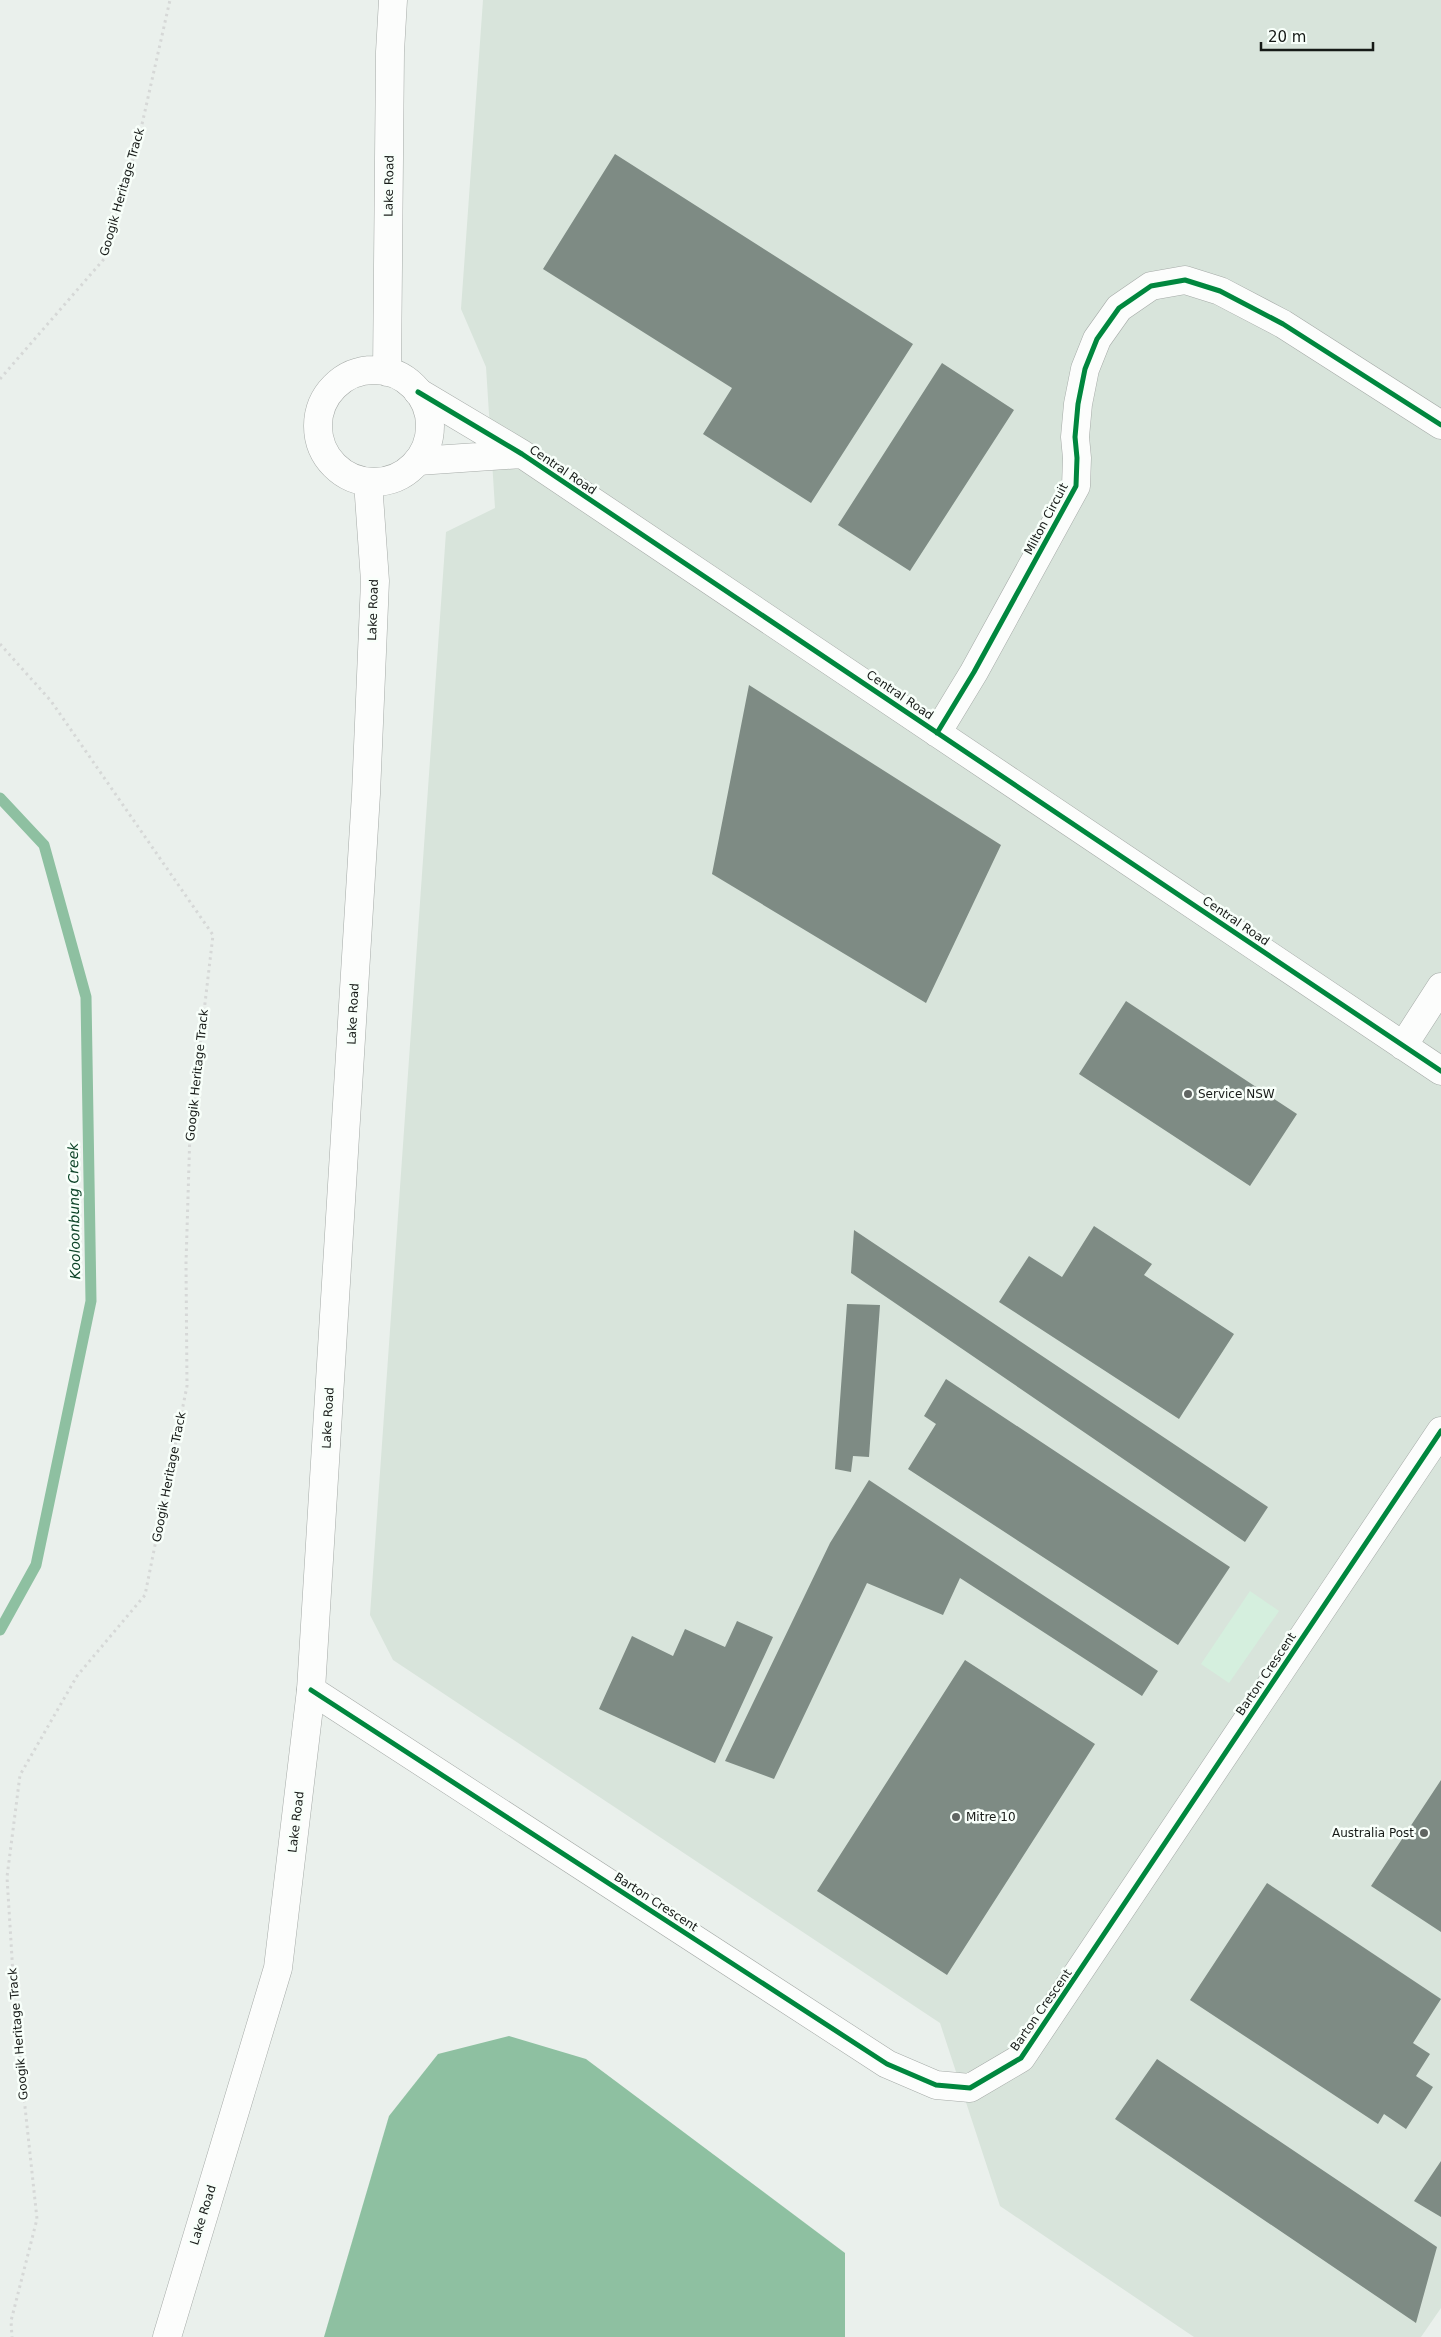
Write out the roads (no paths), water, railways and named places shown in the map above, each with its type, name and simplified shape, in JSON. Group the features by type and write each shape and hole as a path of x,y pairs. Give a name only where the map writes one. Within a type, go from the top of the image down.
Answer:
{"street":[{"name":"Lake Road","path":"387,372 390,52 393,0"},
{"name":"Milton Circuit","path":"937,733 974,672 1076,486 1077,458 1075,437 1078,404 1086,369 1097,339 1119,308 1151,286 1185,280 1220,291 1283,324 1441,425"},
{"path":"369,370 387,372 404,379 418,392 427,408 430,426 427,445 418,461 404,474 387,481 368,482 351,477 336,467 325,453 319,436 319,417 325,400 336,385 351,375 369,370"},
{"name":"Central Road","path":"418,392 522,454 1441,1071"},
{"name":"Central Road","path":"418,461 522,454"},
{"name":"Lake Road","path":"167,2337 278,1968 312,1690 366,784 375,581 368,482"},
{"path":"1403,1046 1441,987"},
{"name":"Barton Crescent","path":"312,1690 888,2064 936,2085 970,2088 1021,2058 1441,1431"}],"waterway":[{"name":"Kooloonbung Creek","path":"0,798 44,845 86,997 91,1301 36,1565 0,1630"}],"place":[{"name":"Service NSW","path":"1188,1094"},
{"name":"Mitre 10","path":"956,1817"},
{"name":"Australia Post","path":"1424,1833"}]}
